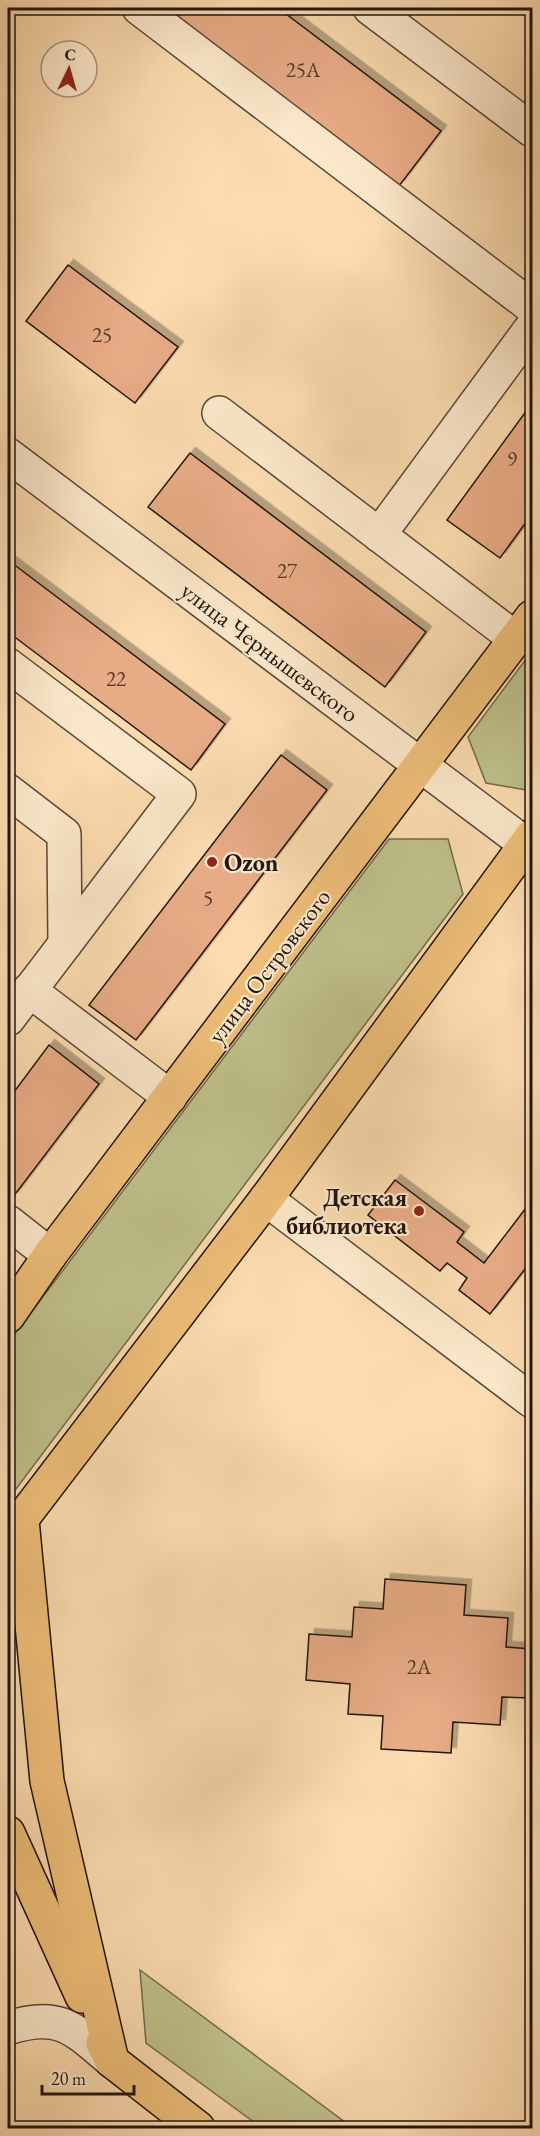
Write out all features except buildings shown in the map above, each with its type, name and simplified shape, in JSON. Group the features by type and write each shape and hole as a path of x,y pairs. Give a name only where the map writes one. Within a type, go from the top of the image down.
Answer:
{"main road":[{"name":"улица Островского","path":"8,1316 50,1255 524,628"},
{"path":"111,2061 46,1781 12,1526 266,1199 530,843"},
{"path":"8,1833 111,2061 198,2128"}],"street":[{"path":"139,8 532,307"},
{"path":"370,8 532,130"},
{"path":"379,534 532,327"},
{"path":"219,413 379,534 524,628"},
{"name":"улица Чернышевского","path":"8,455 422,765 530,843"},
{"path":"8,665 179,794 8,1019"},
{"path":"8,791 64,834 64,944"},
{"path":"29,990 170,1098"},
{"path":"266,1199 532,1401"},
{"path":"8,1222 50,1255"},
{"path":"8,2028 29,2021 62,2022 111,2061"}],"green space":[{"path":"532,651 532,791 486,783 468,737"},
{"path":"389,839 448,839 463,894 16,1489 8,1488 8,1343"},
{"path":"140,1970 353,2128 262,2128 146,2043"}],"place":[{"name":"Ozon","path":"212,862"},
{"name":"Детская библиотека","path":"419,1211"}]}
